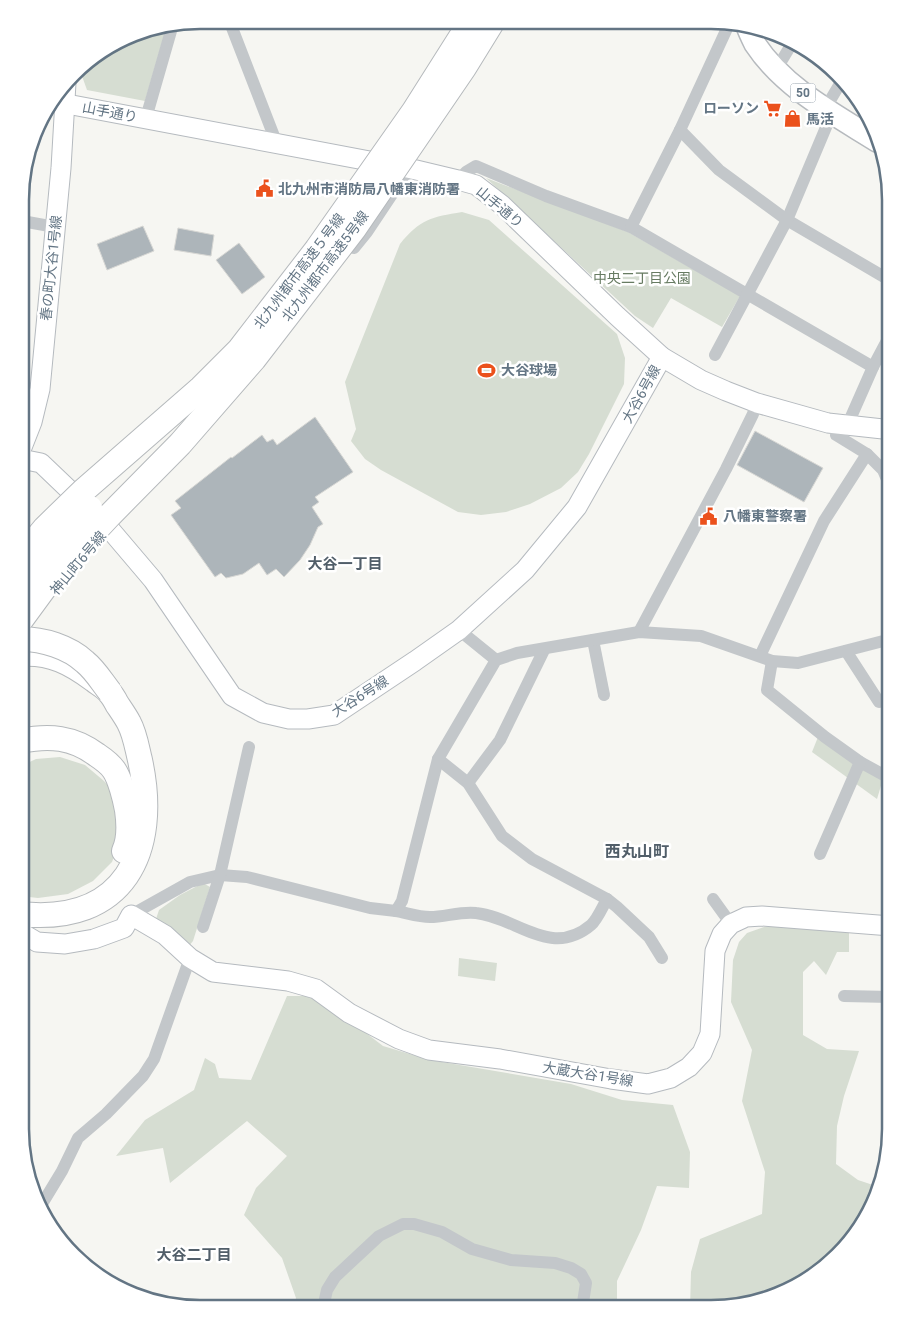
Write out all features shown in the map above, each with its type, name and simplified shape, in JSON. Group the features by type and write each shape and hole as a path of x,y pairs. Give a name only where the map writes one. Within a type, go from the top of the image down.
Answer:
{"highway":[{"name":"北九州都市高速５号線","path":"29,547 45,528 83,492 201,388 239,350 317,249 414,111 466,29"},
{"name":"北九州都市高速5号線","path":"254,359 354,229 488,29"},
{"path":"29,576 73,523 208,403 254,359"},
{"path":"29,609 54,575 180,444 254,359"},
{"path":"29,639 51,643 71,652 86,662 110,692 130,724 144,779 146,806 143,836 137,857 127,876 115,890 99,901 78,910 58,915 29,915"},
{"path":"29,654 65,661 78,668 110,692"},
{"path":"29,740 60,738 72,741 87,747 104,760 114,770 125,798 128,823 127,844 117,867 108,880 95,891 71,901 55,904 29,903"},
{"path":"29,755 39,752 59,752 78,755 98,764 125,798"}],"main road":[{"name":"50","path":"751,34 755,43 776,70 795,87 828,111 870,137"}],"street":[{"path":"232,29 277,144"},
{"path":"630,227 680,130 726,30"},
{"path":"146,118 171,31"},
{"path":"776,70 789,48"},
{"path":"715,355 787,220 828,111 839,87"},
{"name":"山手通り","path":"60,102 412,169 476,185 502,205 662,357 701,380 757,403 828,423 882,430"},
{"name":"春の町大谷1号線","path":"29,430 40,389 61,168 58,105"},
{"path":"680,130 719,170 787,220 882,276"},
{"path":"458,180 476,166 554,199 630,227 873,368"},
{"path":"108,527 228,404 367,232 395,190 412,169"},
{"path":"29,222 55,227"},
{"path":"882,350 847,426 836,436 867,454 882,468"},
{"name":"大谷6号線","path":"29,461 41,463 108,527 153,580 232,696 263,713 290,719 308,719 334,715 459,630 525,570 577,507 662,357"},
{"path":"639,632 721,478 757,403"},
{"path":"867,454 824,521 766,659 767,690 825,737 860,762 882,774"},
{"name":"神山町6号線","path":"29,634 42,605 108,527"},
{"path":"459,630 496,660"},
{"path":"396,911 402,901 438,759 496,660 518,654 639,632 701,636 766,659 798,663 882,641"},
{"path":"593,640 604,696"},
{"path":"468,783 500,740 544,650"},
{"path":"846,651 879,702"},
{"path":"203,928 220,874 249,747"},
{"path":"438,759 468,783 502,836 532,859 607,899 650,938 662,958"},
{"path":"820,854 860,762"},
{"path":"29,937 37,942 65,944 94,939 124,928 131,915 190,882 220,874 247,878 370,908 430,917 475,913 499,918 540,936 559,939 571,937 592,924 607,899"},
{"path":"713,899 731,924 746,917 762,916 882,925"},
{"path":"44,1200 62,1171 78,1138 106,1114 143,1076 154,1059 190,958 165,935 131,915"},
{"name":"大蔵大谷1号線","path":"190,958 212,972 288,981 316,989 349,1013 399,1039 429,1050 648,1084 671,1078 689,1068 702,1053 710,1034 715,950 722,934 731,924"},
{"path":"844,996 882,997"},
{"path":"325,1300 327,1290 335,1277 379,1236 403,1224 414,1224 442,1232 480,1252 511,1260 555,1263 571,1268 581,1274 586,1283 583,1300"}],"green space":[{"path":"165,33 145,101 87,90 82,76 96,64 134,42"},
{"name":"中央二丁目公園","path":"486,178 628,232 740,296 722,327 671,298 653,328 635,316"},
{"name":"大谷球場","path":"462,212 489,220 617,334 625,358 624,384 578,472 561,488 530,504 506,512 481,515 458,512 381,470 365,459 351,441 356,429 345,382 400,244 414,229 427,220"},
{"path":"818,737 882,778 877,799 812,752"},
{"path":"60,757 85,765 104,781 112,790 120,840 112,862 93,881 68,894 38,898 29,897 29,762 36,759"},
{"path":"203,883 210,887 193,941 188,947 155,922 159,910 180,895"},
{"path":"794,924 849,930 849,952 837,952 826,975 814,961 803,972 803,1035 827,1049 859,1051 844,1096 837,1126 836,1164 858,1180 873,1185 865,1205 840,1242 824,1258 787,1283 745,1297 723,1300 690,1300 691,1272 700,1239 762,1214 765,1172 742,1101 752,1050 731,1002 733,960 739,942 747,933 764,927"},
{"path":"459,958 497,963 495,981 458,976"},
{"path":"287,996 311,996 340,1013 383,1046 430,1060 571,1084 622,1100 673,1105 690,1152 689,1188 657,1186 641,1230 617,1281 617,1300 295,1300 282,1258 244,1215 256,1188 287,1156 247,1121 170,1183 163,1148 116,1156 145,1120 194,1090 205,1058 215,1064 219,1078 251,1080"}],"building":[{"path":"143,226 154,251 107,270 97,244"},
{"path":"178,228 214,235 211,256 174,250"},
{"path":"239,243 265,277 242,294 216,260"},
{"path":"315,417 353,472 315,497 319,502 312,507 323,524 318,527 310,545 300,560 284,577 276,569 267,575 259,563 243,574 226,578 221,573 215,577 171,515 181,508 175,501 262,435 267,442 273,439 277,445"},
{"path":"755,431 823,468 804,502 737,465"}],"place":[{"name":"ローソン","path":"773,108"},
{"name":"馬活","path":"792,119"},
{"name":"北九州市消防局八幡東消防署","path":"264,189"},
{"name":"大谷球場","path":"487,370"},
{"name":"八幡東警察署","path":"709,516"}],"district":[{"name":"大谷一丁目","path":"345,564"},
{"name":"西丸山町","path":"637,851"},
{"name":"大谷二丁目","path":"194,1255"}]}
